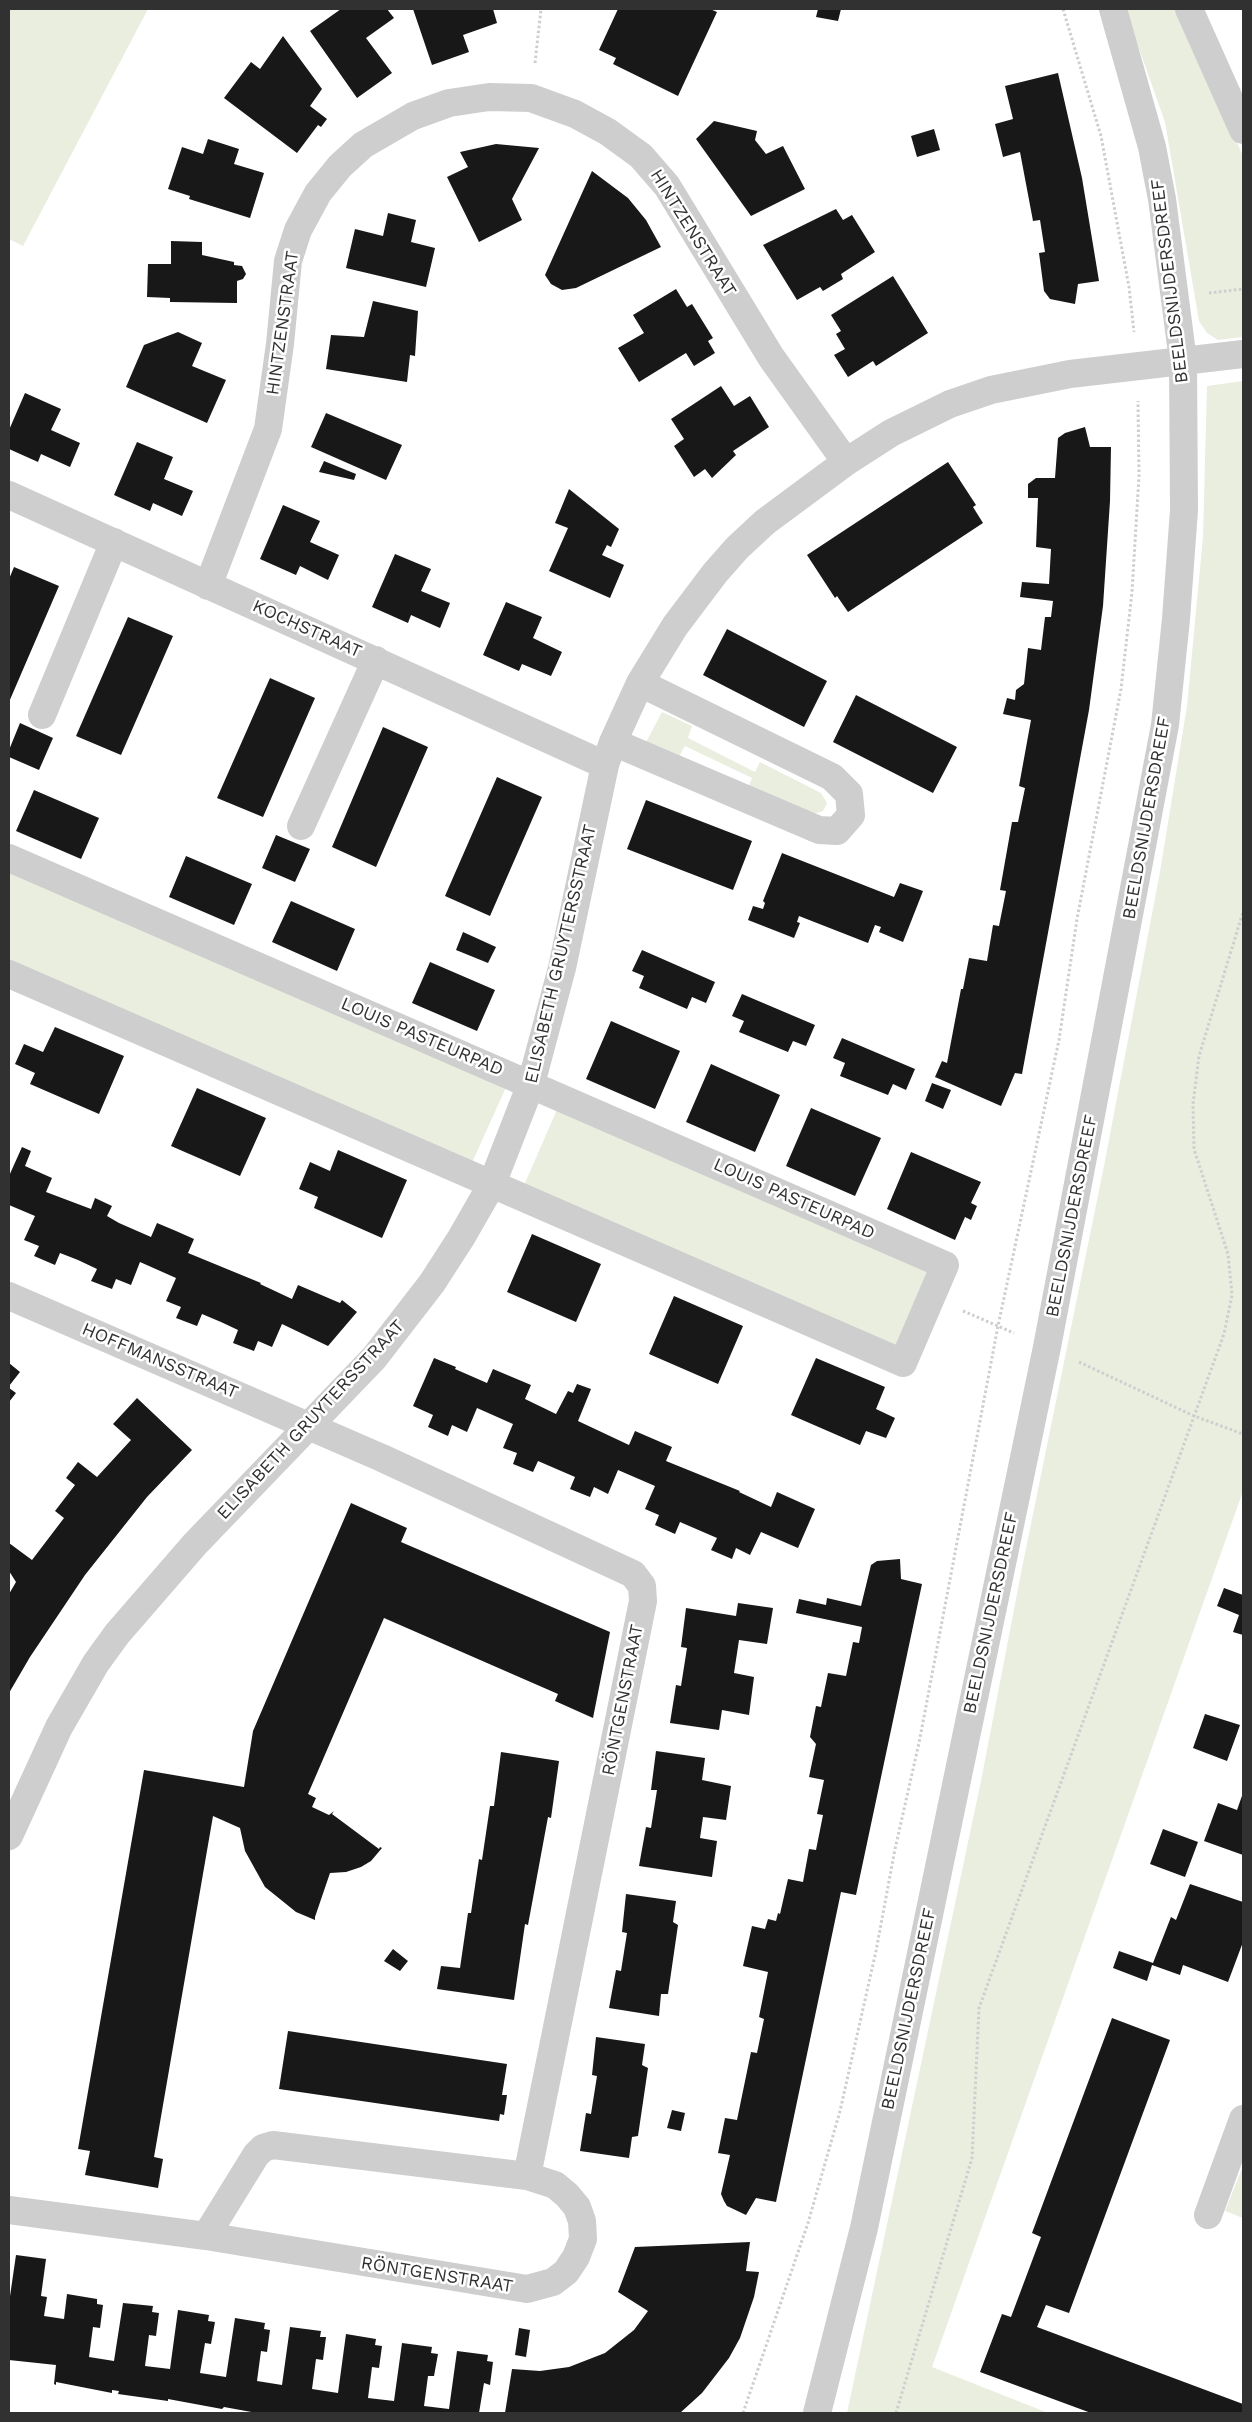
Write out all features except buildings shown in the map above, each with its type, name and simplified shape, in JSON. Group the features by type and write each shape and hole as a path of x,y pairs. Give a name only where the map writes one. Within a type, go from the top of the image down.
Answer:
{"street":[{"name":"BEELDSNIJDERSDREEF","path":"817,2413 864,2228 1047,1347 1165,725 1176,619 1184,510 1183,360 1162,199 1154,156 1112,9"},
{"path":"1189,9 1243,130"},
{"name":"HINTZENSTRAAT","path":"208,586 268,429 279,352 288,261 298,230 318,193 340,166 364,145 414,116 449,104 489,97 531,98 575,114 608,132 641,156 655,169 771,357 846,462"},
{"name":"ELISABETH GRUYTERSSTRAAT","path":"9,1836 60,1727 96,1663 117,1634 195,1544 311,1426 374,1358 403,1323 461,1238 492,1184 532,1084 562,968 609,754 640,683 675,626 715,573 737,548 765,522 846,462 923,416 991,390 1070,374 1243,354"},
{"name":"KOCHSTRAAT","path":"9,495 376,660 609,754"},
{"path":"42,715 114,542"},
{"path":"301,826 376,660"},
{"path":"609,754 819,830 837,831 851,815 849,794 832,778 640,683"},
{"name":"LOUIS PASTEURPAD","path":"9,858 532,1084 945,1266 932,1297"},
{"path":"9,974 903,1363 932,1297"},
{"name":"HOFFMANSSTRAAT","path":"9,1296 311,1426"},
{"name":"RÖNTGENSTRAAT","path":"311,1426 633,1574 642,1586 644,1601 527,2176"},
{"path":"1208,2215 1243,2119"},
{"name":"RÖNTGENSTRAAT","path":"9,2210 206,2236 527,2289 554,2282 566,2272 576,2257 583,2239 582,2221 577,2207 567,2195 555,2185 527,2176 273,2145 263,2148 256,2155 206,2236"}],"path":[{"path":"531,98 541,9"},
{"path":"743,2413 808,2223 840,2111 876,1951 895,1849 919,1743 998,1326 1059,1040 1078,919 1121,689 1132,592 1139,476 1137,366 1129,287 1101,136 1063,9"},
{"path":"896,2413 972,2158 979,2008 1224,1334 1232,1295 1228,1254 1194,1149 1193,1104 1199,1056 1243,912"},
{"path":"932,1297 1047,1347 1194,1416 1243,1434"}],"shaded area":[{"path":"9,9 148,9 23,246 9,239"},
{"path":"1125,9 1177,9 1243,156 1243,337 1218,340 1207,333 1199,321 1165,122"},
{"path":"1243,381 1243,1491 932,2367 1048,2413 847,2413 981,1781 1022,1568 1104,1166 1160,872 1187,706 1203,537 1207,386"},
{"path":"662,712 692,726 688,738 755,772 760,762 821,793 827,803 823,811 811,815 748,788 752,778 685,746 676,762 643,748"},
{"path":"9,866 508,1083 470,1167 9,967"},
{"path":"559,1105 938,1270 899,1353 522,1190"},
{"path":"1243,2166 1243,2218 1225,2211"}]}
